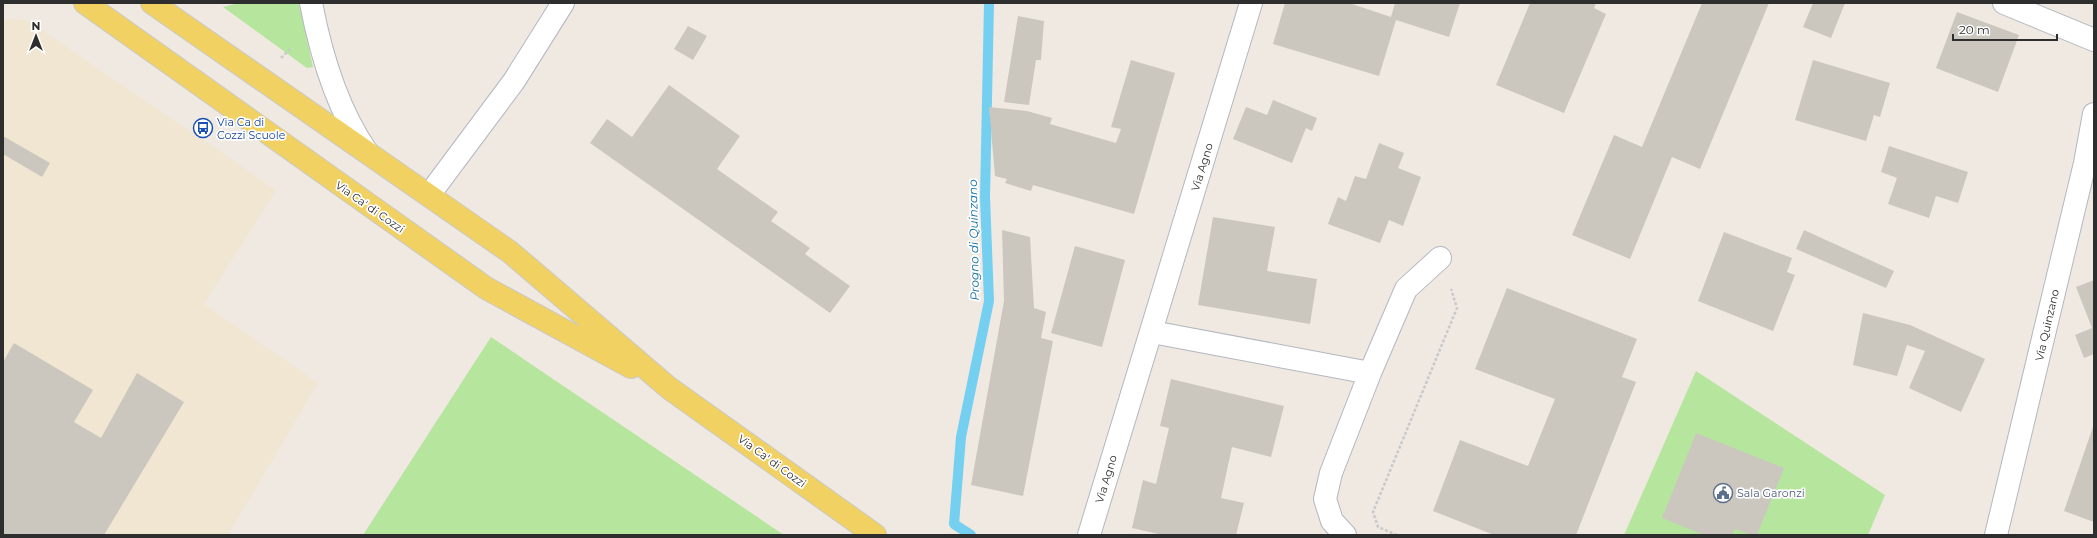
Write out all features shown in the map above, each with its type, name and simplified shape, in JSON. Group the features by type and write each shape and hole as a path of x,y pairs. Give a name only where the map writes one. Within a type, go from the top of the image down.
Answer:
{"main road":[{"name":"Via Ca' di Cozzi","path":"85,3 486,288 669,388"},
{"name":"Via Ca' di Cozzi","path":"152,3 510,252 669,388 875,535"}],"street":[{"name":"Via Ca' di Cozzi","path":"311,3 317,35 333,86 352,130 369,155"},
{"path":"429,196 514,80 563,3"},
{"name":"Via Agno","path":"1089,535 1251,3"},
{"path":"2004,3 2094,40"},
{"name":"Via Quinzano","path":"1996,535 2090,171 2094,114"},
{"path":"1345,535 1332,521 1325,499 1331,473 1370,373 1406,289 1440,258"},
{"path":"1152,332 1370,373"}],"path":[{"path":"1397,535 1378,527 1373,512 1457,308 1440,258"}],"shaded area":[{"path":"7,19 27,20 276,190 204,304 318,383 228,535 3,535 3,22"}],"green space":[{"path":"239,3 299,3 313,67 307,68 223,7"},
{"path":"491,337 784,535 363,535"},
{"path":"1696,371 1885,495 1868,535 1624,535"}],"building":[{"path":"1285,3 1349,3 1391,17 1395,3 1460,3 1449,37 1396,20 1379,76 1273,44"},
{"path":"1530,3 1596,3 1594,8 1606,14 1564,113 1496,85"},
{"path":"1702,3 1769,3 1700,169 1672,157 1630,259 1572,235 1614,135 1642,147"},
{"path":"1813,3 1845,3 1831,38 1803,27"},
{"path":"1957,12 2019,35 1998,92 1936,68"},
{"path":"1018,16 1044,21 1041,60 1036,60 1029,105 1004,102"},
{"path":"688,26 707,36 693,60 674,49"},
{"path":"1131,60 1175,73 1134,214 1033,185 1031,191 1005,183 1007,179 995,176 989,107 1027,111 1052,118 1050,124 1116,143 1121,129 1111,127"},
{"path":"1813,60 1890,83 1880,117 1874,115 1866,141 1795,120"},
{"path":"669,85 740,136 717,169 778,212 771,221 810,248 805,254 850,286 830,313 590,143 607,119 632,137"},
{"path":"1273,100 1317,118 1312,131 1306,128 1292,163 1233,139 1246,107 1267,115"},
{"path":"3,136 50,163 42,177 3,154"},
{"path":"1379,143 1404,153 1398,168 1421,177 1403,226 1389,220 1380,243 1328,224 1338,197 1346,201 1355,176 1366,179"},
{"path":"1889,146 1968,172 1958,203 1936,196 1929,218 1888,204 1897,178 1881,172"},
{"path":"1213,217 1275,227 1267,271 1317,279 1310,324 1198,305"},
{"path":"1002,230 1030,237 1034,308 1046,312 1041,338 1053,341 1023,496 971,485 1004,301"},
{"path":"1804,230 1894,271 1886,288 1796,249"},
{"path":"1724,232 1792,258 1787,272 1795,275 1773,331 1698,301"},
{"path":"1075,246 1125,260 1102,347 1051,333"},
{"path":"2094,280 2094,354 2084,358 2075,335 2092,328 2076,287"},
{"path":"1507,288 1637,339 1622,377 1636,382 1576,535 1494,535 1433,511 1460,440 1528,466 1555,399 1475,369"},
{"path":"1863,313 1910,325 1985,359 1961,412 1909,388 1925,351 1907,345 1897,376 1853,365"},
{"path":"14,343 93,390 74,422 101,438 137,373 184,402 104,535 3,535 3,362"},
{"path":"1171,379 1284,406 1271,457 1232,447 1221,498 1244,503 1236,535 1163,535 1132,528 1143,480 1156,484 1169,428 1160,426"},
{"path":"2094,424 2094,522 2064,511"},
{"name":"Sala Garonzi","path":"1696,433 1784,468 1757,535 1751,535 1735,529 1732,535 1704,535 1662,518"}],"waterway":[{"name":"Progno di Quinzano","path":"971,535 954,524 961,437 989,301 985,197 989,3"}],"place":[{"name":"Via Ca di Cozzi Scuole","path":"203,128"},
{"name":"Sala Garonzi","path":"1723,493"}]}
